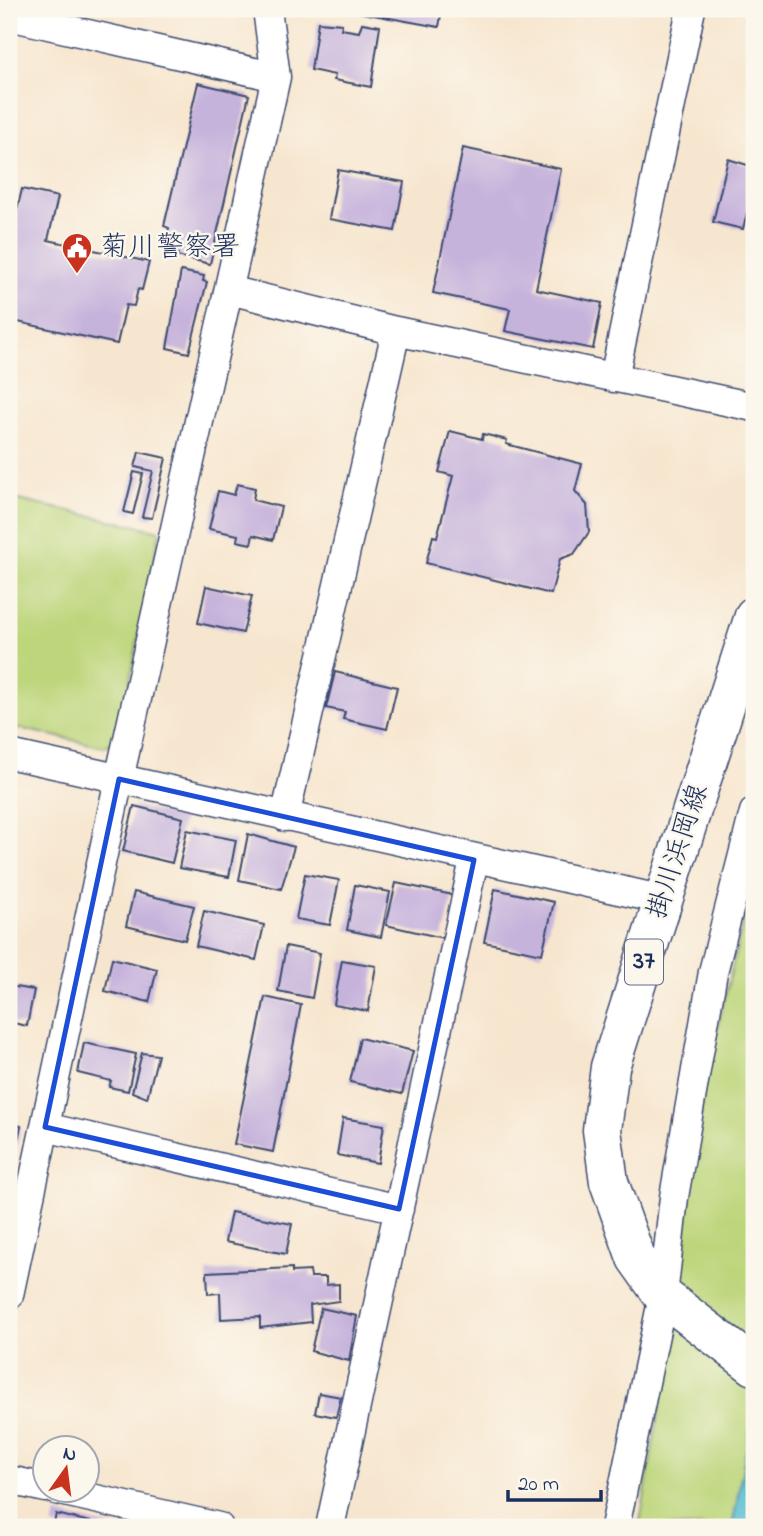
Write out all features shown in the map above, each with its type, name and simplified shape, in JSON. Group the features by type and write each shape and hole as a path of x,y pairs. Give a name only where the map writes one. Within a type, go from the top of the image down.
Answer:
{"main road":[{"name":"掛川浜岡線","path":"754,616 610,1067 602,1130 609,1182 636,1258 667,1299 754,1366"}],"street":[{"path":"9,1295 119,779 276,77 267,9"},
{"path":"614,378 691,9"},
{"path":"9,16 276,77"},
{"path":"229,290 396,331 754,407"},
{"path":"285,817 396,331"},
{"path":"9,754 474,860 664,900"},
{"path":"615,1527 667,1299 674,1197 713,972 754,812"},
{"path":"330,1527 474,860"},
{"path":"44,1127 399,1209"},
{"path":"9,1480 32,1485"},
{"path":"102,1500 219,1527"}],"highlighted area":[{"path":"119,779 474,860 399,1209 45,1127"}],"green space":[{"path":"9,498 160,531 118,740 104,747 9,726"},
{"path":"754,877 754,1527 639,1527 671,1343 705,1079"}],"water":[{"path":"754,1406 754,1527 732,1527 753,1413"}],"building":[{"path":"341,9 442,9 439,27"},
{"path":"318,22 342,24 341,29 359,32 362,23 380,26 371,87 334,80 335,75 311,70"},
{"path":"198,83 249,95 210,264 177,256 178,252 167,249 168,243 165,243 169,228 164,226"},
{"path":"463,148 561,169 536,289 602,303 593,349 505,331 510,309 433,293"},
{"path":"728,159 754,167 754,183 743,229 713,222"},
{"path":"338,170 404,182 395,231 329,219"},
{"name":"菊川警察署","path":"22,189 58,197 48,240 149,262 142,290 138,289 134,306 126,305 117,344 9,320 9,231 12,232"},
{"path":"181,271 204,276 203,281 207,282 189,353 167,348"},
{"path":"450,431 482,439 483,434 507,440 506,444 582,464 575,491 587,505 589,532 574,554 560,559 551,594 426,563 433,536 437,537 453,476 439,472"},
{"path":"139,452 166,458 152,518 142,517 153,471 135,467"},
{"path":"134,472 143,474 133,514 124,512"},
{"path":"237,484 255,488 253,500 281,507 273,540 253,535 251,544 237,541 238,535 209,529 218,491 234,495"},
{"path":"206,586 252,596 243,633 198,623"},
{"path":"335,672 397,687 387,729 343,719 345,712 326,708"},
{"path":"134,806 183,818 172,863 123,851"},
{"path":"187,830 236,840 229,877 179,868"},
{"path":"248,834 294,847 281,889 239,880"},
{"path":"305,874 339,880 330,925 296,919"},
{"path":"396,883 453,895 443,938 386,925"},
{"path":"355,885 390,892 381,937 347,930"},
{"path":"495,889 554,902 542,954 484,942"},
{"path":"134,892 194,906 185,940 126,926"},
{"path":"204,911 264,925 256,960 196,946"},
{"path":"286,946 320,953 312,998 278,991"},
{"path":"112,958 157,969 149,1002 105,991"},
{"path":"342,960 376,966 368,1011 334,1005"},
{"path":"9,986 34,990 27,1026 9,1022"},
{"path":"265,997 301,1005 273,1152 234,1144"},
{"path":"360,1038 413,1051 402,1094 350,1082"},
{"path":"84,1043 136,1054 128,1091 109,1087 111,1081 78,1073"},
{"path":"142,1053 158,1055 147,1098 132,1092"},
{"path":"343,1118 384,1125 378,1163 337,1155"},
{"path":"9,1123 21,1126 11,1170 9,1170"},
{"path":"231,1212 292,1224 286,1254 225,1242"},
{"path":"292,1268 292,1272 310,1271 311,1277 326,1277 326,1285 339,1284 339,1301 310,1305 311,1322 260,1328 260,1317 221,1319 220,1293 208,1294 207,1272"},
{"path":"321,1308 357,1316 349,1361 311,1351"},
{"path":"319,1393 341,1397 336,1417 315,1413"},
{"path":"56,1514 108,1526 108,1527 53,1527"}],"place":[{"name":"菊川警察署","path":"77,275"}]}
